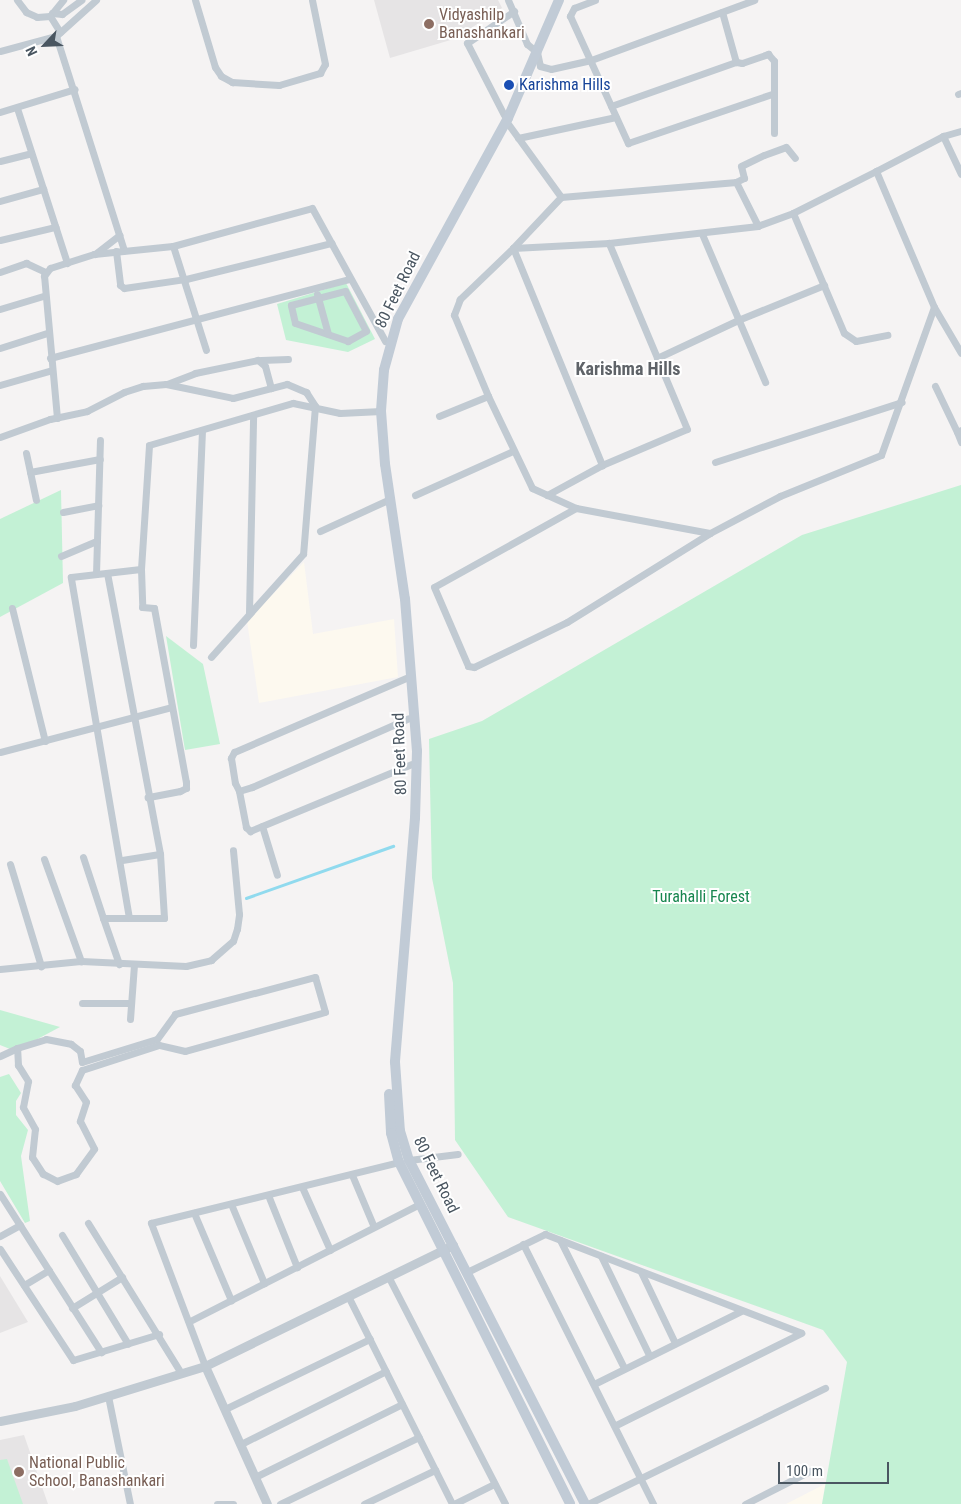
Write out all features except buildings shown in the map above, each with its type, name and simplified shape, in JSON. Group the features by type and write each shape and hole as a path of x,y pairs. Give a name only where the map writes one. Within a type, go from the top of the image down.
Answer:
{"main road":[{"name":"80 Feet Road","path":"378,411 384,370 398,319 505,118 554,0"},
{"name":"80 Feet Road","path":"534,50 559,0"},
{"name":"80 Feet Road","path":"505,118 407,287 385,340 378,369 378,411 399,600 412,764 394,1034 394,1074 404,1161 420,1204 570,1504"},
{"name":"80 Feet Road","path":"388,499 405,599 418,770 394,1034"},
{"name":"80 Feet Road","path":"404,1161 453,1244 586,1504"}],"street":[{"path":"17,0 33,16 62,14 81,0"},
{"path":"51,15 63,0"},
{"path":"0,51 58,34 96,0"},
{"path":"195,0 215,67 221,76 232,82 279,85 320,73 325,64 312,0"},
{"path":"508,0 534,50 540,66 551,69 591,60 754,0"},
{"path":"595,0 574,8 570,16 628,143 772,94"},
{"path":"514,12 467,43 505,118 561,197"},
{"path":"722,12 736,62"},
{"path":"51,15 119,234 122,288 186,279 332,243"},
{"path":"611,106 736,62 742,63 768,54 772,56 774,133"},
{"path":"0,112 75,90"},
{"path":"17,108 67,264"},
{"path":"518,138 616,117"},
{"path":"513,248 609,243 702,234 758,226 793,213 943,136 961,131"},
{"path":"943,136 961,174"},
{"path":"710,533 576,508 532,488 488,396 454,315 460,299 513,248 561,197 736,182 744,178 741,166 786,146 795,158"},
{"path":"0,161 31,152"},
{"path":"876,171 934,307 961,353"},
{"path":"736,182 758,226"},
{"path":"0,201 43,189"},
{"path":"0,272 26,263 45,272 94,254 173,246 312,208 385,340"},
{"path":"793,213 848,337 866,342 887,335"},
{"path":"0,240 55,227"},
{"path":"94,254 119,234"},
{"path":"702,234 765,382"},
{"path":"547,494 602,465 687,429 609,243"},
{"path":"173,246 186,279 206,350"},
{"path":"513,248 602,465"},
{"path":"45,272 44,296 57,418"},
{"path":"50,358 198,322 350,279"},
{"path":"657,358 738,320 824,285"},
{"path":"316,289 328,334"},
{"path":"345,291 366,332 348,341 295,323 291,305 318,298 345,291"},
{"path":"0,309 44,296"},
{"path":"576,508 434,587 468,666 474,667 568,622 710,533 780,496 882,455 934,307"},
{"path":"0,348 48,333"},
{"path":"0,437 57,418 87,412 133,388 166,384 186,375 242,361 288,359"},
{"path":"261,360 271,388"},
{"path":"0,385 52,370"},
{"path":"166,384 233,398 287,384 306,392 315,406 303,554 210,657"},
{"path":"935,386 959,431 961,442"},
{"path":"439,416 488,396"},
{"path":"715,462 902,402"},
{"path":"148,797 186,788 154,608 142,606 141,569 149,445 293,403 340,412 378,411"},
{"path":"249,613 253,415"},
{"path":"193,646 202,431"},
{"path":"96,574 100,440"},
{"path":"415,495 513,451"},
{"path":"26,453 36,500"},
{"path":"30,472 100,459"},
{"path":"320,531 388,499"},
{"path":"63,512 98,505"},
{"path":"61,556 97,541"},
{"path":"129,918 122,860 71,577 141,569"},
{"path":"103,918 164,918 160,854 132,718 107,573"},
{"path":"12,608 45,741"},
{"path":"406,678 234,752 232,758 247,829 262,826 412,764"},
{"path":"0,752 171,707"},
{"path":"239,791 409,718"},
{"path":"262,826 277,875"},
{"path":"0,969 81,961 134,965 198,964 223,952 233,941 239,914 234,850"},
{"path":"122,860 160,854"},
{"path":"83,856 119,964"},
{"path":"44,859 81,961"},
{"path":"10,864 41,966"},
{"path":"130,1018 134,965"},
{"path":"17,1048 18,1065 28,1081 22,1107 35,1128 32,1157 43,1174 57,1181 76,1174 94,1149 80,1121 86,1102 75,1085 82,1070 94,1062 140,1048 159,1045 185,1051 323,1015 317,978 175,1014 157,1039 140,1048"},
{"path":"82,1003 131,1004"},
{"path":"0,1056 17,1048 46,1039 71,1044 80,1051 82,1062 94,1062"},
{"path":"267,1504 205,1366 190,1321 151,1223 404,1161 458,1154"},
{"path":"352,1175 374,1227"},
{"path":"302,1187 330,1250"},
{"path":"0,1194 101,1352"},
{"path":"268,1195 297,1266"},
{"path":"231,1204 264,1283"},
{"path":"190,1321 420,1204"},
{"path":"194,1213 231,1300"},
{"path":"88,1223 185,1371"},
{"path":"0,1236 20,1225"},
{"path":"467,1272 545,1234 800,1333 616,1425"},
{"path":"62,1236 128,1344"},
{"path":"560,1240 624,1368"},
{"path":"1,1420 108,1396 205,1366 453,1244"},
{"path":"523,1244 616,1425 653,1504"},
{"path":"0,1249 73,1360 159,1334"},
{"path":"601,1256 649,1356"},
{"path":"24,1284 49,1270"},
{"path":"641,1272 675,1343"},
{"path":"388,1276 505,1504"},
{"path":"72,1308 122,1277"},
{"path":"348,1296 453,1504 494,1484"},
{"path":"594,1384 741,1311"},
{"path":"225,1409 370,1339"},
{"path":"241,1444 386,1372"},
{"path":"586,1504 641,1480 825,1388"},
{"path":"108,1396 130,1504"},
{"path":"255,1476 402,1404"},
{"path":"280,1504 419,1437"},
{"path":"364,1504 435,1470"},
{"path":"745,1504 810,1471"},
{"path":"217,1504 234,1504"}],"shaded area":[{"name":"Vidyashilp Banashankari","path":"374,0 498,0 502,8 454,39 390,58"},
{"path":"304,562 313,634 394,619 398,677 259,703 247,621"},
{"path":"0,1276 28,1322 0,1333"},
{"name":"National Public School, Banashankari","path":"24,1435 48,1504 0,1504 0,1440"},
{"path":"825,1484 822,1504 786,1504"}],"green space":[{"path":"346,283 375,339 348,352 286,340 277,304"},
{"name":"Turahalli Forest","path":"961,485 961,1504 822,1504 847,1362 823,1330 508,1217 455,1140 453,983 432,878 429,739 482,721 802,535"},
{"path":"61,490 63,583 0,617 0,519"},
{"path":"166,636 203,664 220,744 185,750"},
{"path":"0,1010 60,1027 15,1051 0,1045"},
{"path":"9,1074 21,1093 16,1101 16,1115 28,1130 21,1156 30,1221 25,1223 0,1181 0,1077"},
{"path":"7,1459 23,1504 0,1504 0,1460"}],"waterway":[{"path":"246,898 393,846"}],"place":[{"name":"Vidyashilp Banashankari","path":"429,24"},
{"name":"Karishma Hills","path":"509,85"},
{"name":"National Public School, Banashankari","path":"19,1472"}],"district":[{"name":"Karishma Hills","path":"628,369"}]}
